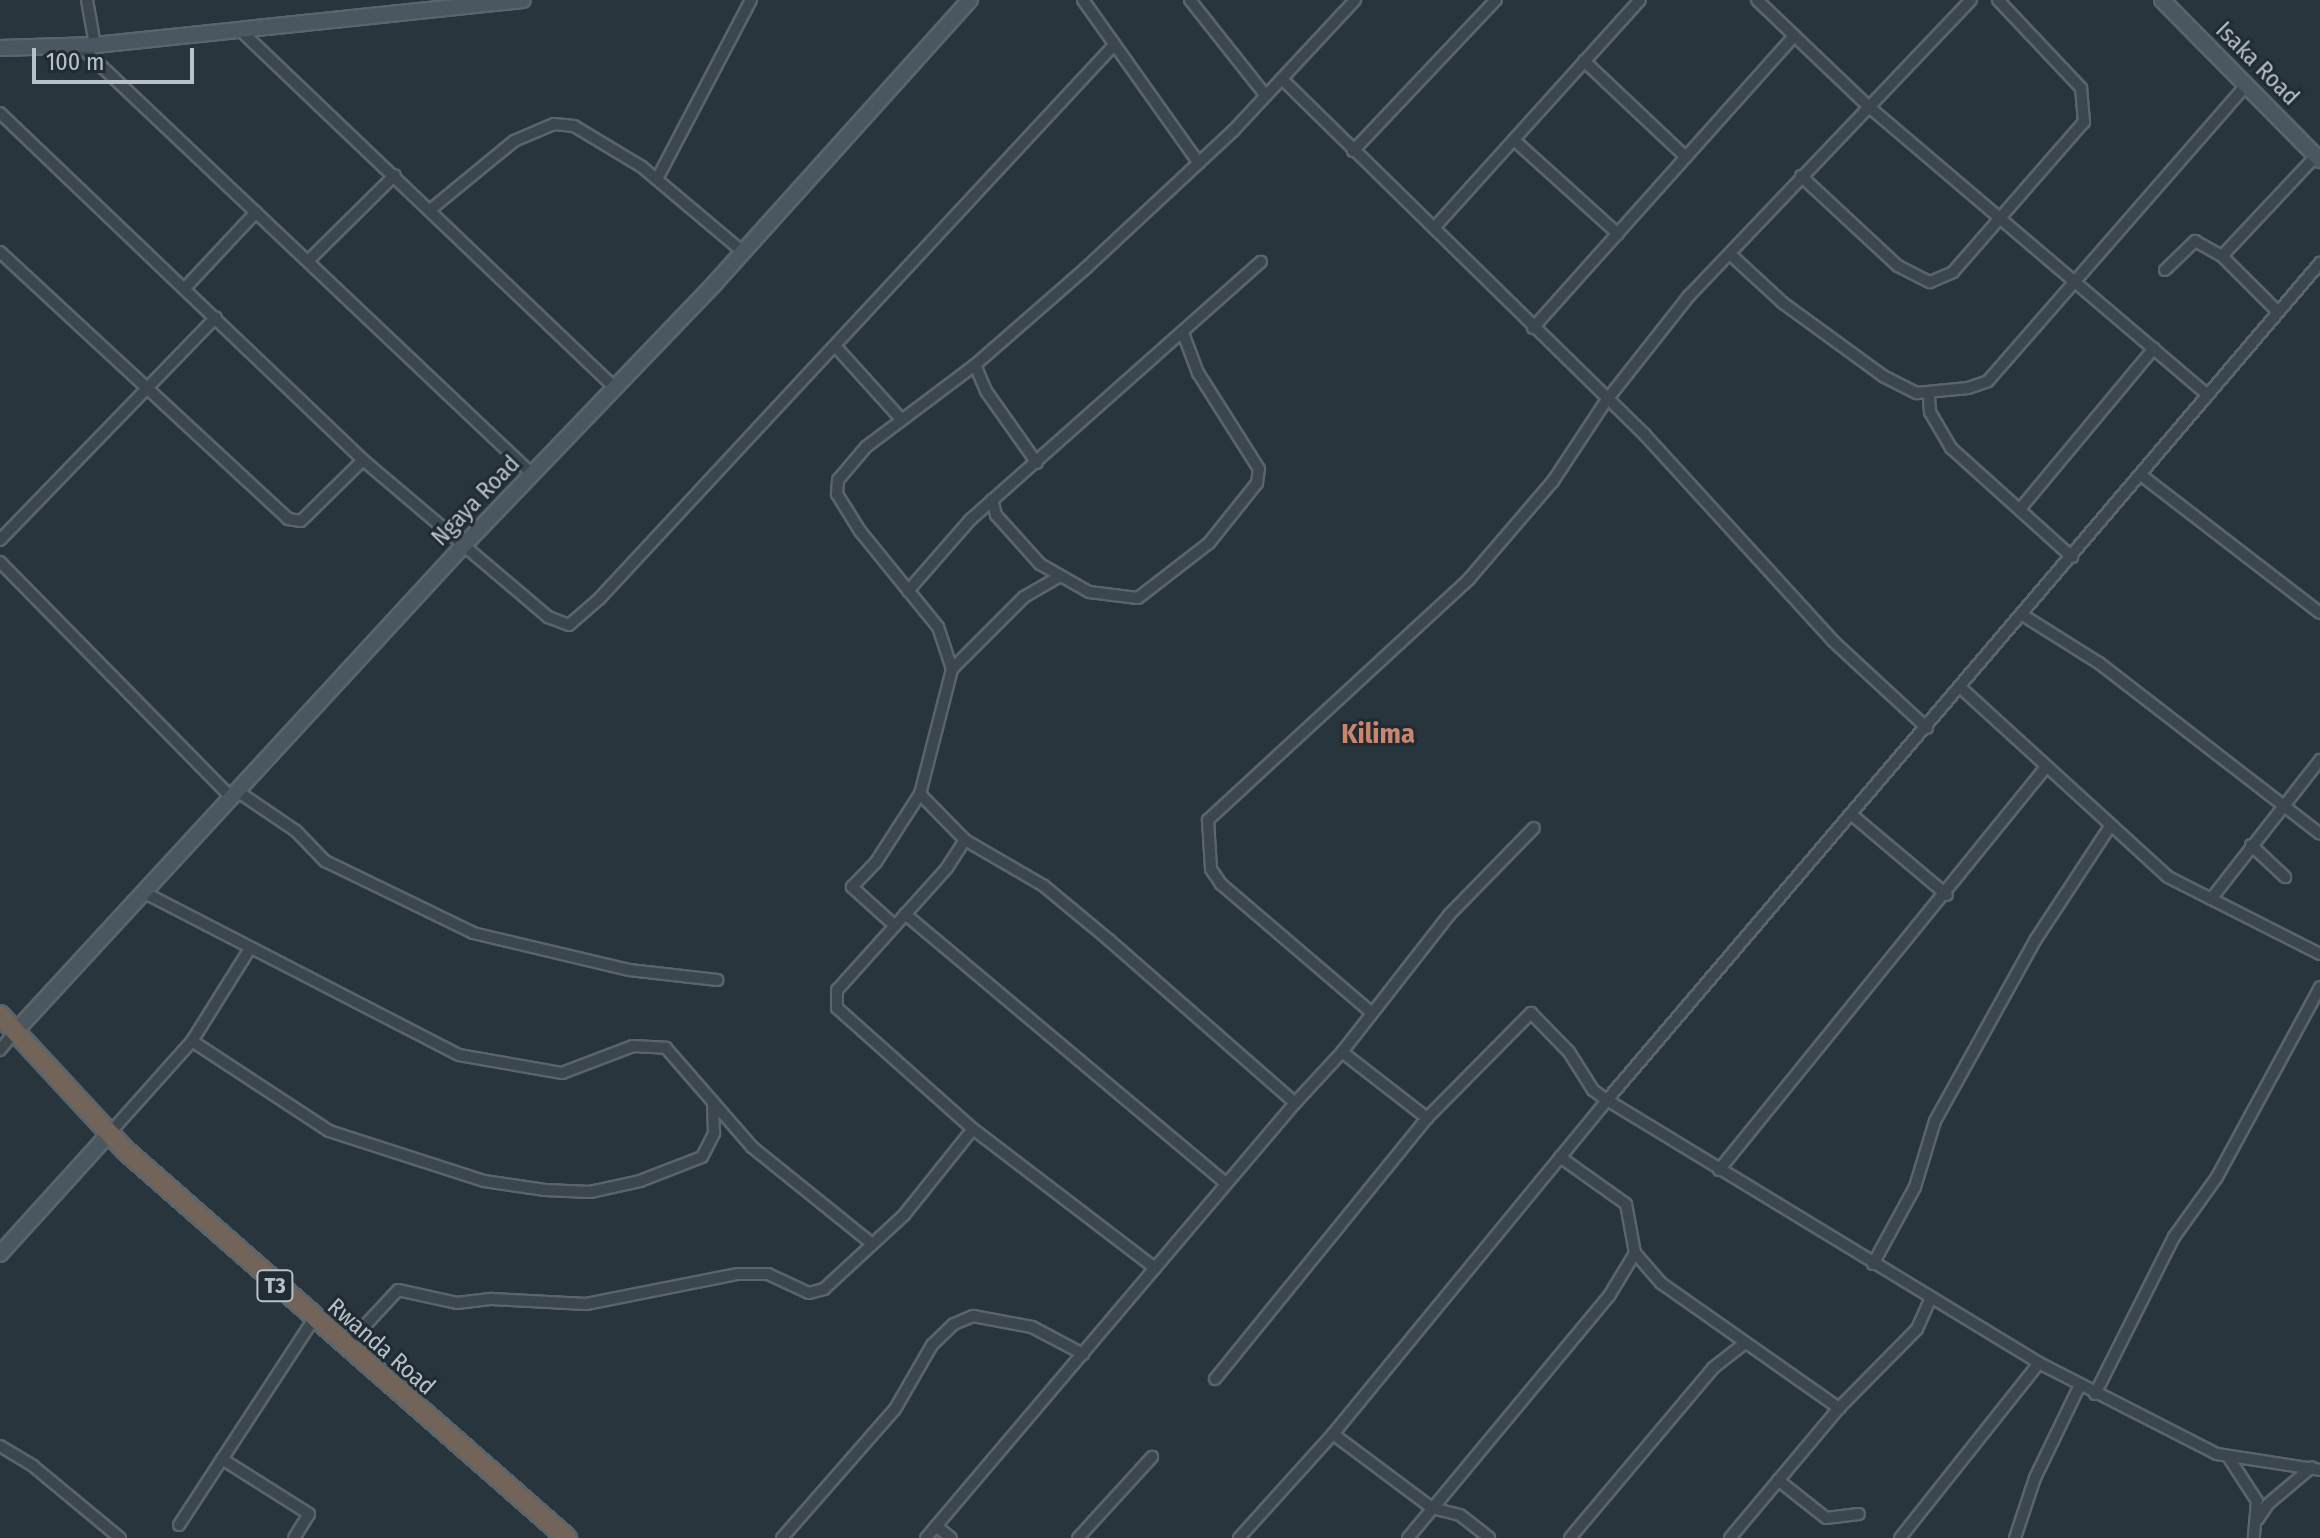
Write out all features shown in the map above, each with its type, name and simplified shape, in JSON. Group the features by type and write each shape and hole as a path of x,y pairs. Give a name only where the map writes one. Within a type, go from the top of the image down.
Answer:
{"highway":[{"name":"Rwanda Road","path":"0,1015 108,1135 313,1320 567,1538"}],"street":[{"path":"87,0 87,45 256,212 532,474"},
{"path":"0,48 87,45 523,0"},
{"path":"657,179 751,0"},
{"name":"Ngaya Road","path":"14,1033 462,547 743,252 970,0"},
{"path":"1083,0 1199,163"},
{"path":"1190,0 1266,96"},
{"path":"952,669 938,627 877,557 837,494 838,480 850,463 901,419 975,365 1199,163 1355,0"},
{"path":"1353,151 1496,0"},
{"path":"1434,228 1640,0"},
{"path":"1757,0 1868,106 2077,280 2208,395"},
{"path":"1372,1013 1221,884 1211,869 1208,820 1469,579 1553,481 1646,346 1801,176 1971,0"},
{"path":"1801,176 1898,266 1930,282 1953,272 2003,220 2084,122 2086,106 2081,88 1998,0"},
{"name":"Isaka Road","path":"2162,0 2318,158"},
{"path":"240,30 615,388"},
{"path":"1533,328 1794,36"},
{"path":"0,113 363,460 548,617 569,625 835,346 1114,45"},
{"path":"1584,61 1686,157"},
{"path":"1282,79 1606,401 1645,435 1833,641 1927,728"},
{"path":"1731,255 1783,303 1855,357 1907,390 1929,395 1988,381 2246,85"},
{"path":"430,210 514,141 554,124 574,126 657,179 743,252"},
{"path":"1514,140 1618,234"},
{"path":"2222,256 2318,158"},
{"path":"308,261 395,175"},
{"path":"185,288 256,212"},
{"path":"2165,270 2195,241 2222,256 2277,311"},
{"path":"0,252 145,390 293,521 301,521 363,460"},
{"path":"908,591 992,500 1261,262"},
{"path":"1239,1538 1333,1434 1607,1100 2024,616 2320,263"},
{"path":"0,540 216,317"},
{"path":"992,500 1002,523 1057,578 1089,592 1138,598 1209,543 1257,483 1254,453 1198,373 1183,333"},
{"path":"835,346 901,419"},
{"path":"2020,509 2154,348"},
{"path":"975,365 986,391 1037,463"},
{"path":"1929,395 1930,412 1951,448 2072,557"},
{"path":"2141,475 2320,613"},
{"path":"0,562 234,794 296,831 325,861 473,933 629,970 717,980"},
{"path":"894,925 852,887 876,862 920,794 952,669 1024,597 1057,578"},
{"path":"2024,616 2099,663 2281,807 2320,834"},
{"path":"1961,688 2168,877 2320,954"},
{"path":"2211,899 2320,760"},
{"path":"1719,1170 1947,895 2046,767"},
{"path":"920,794 965,840 1044,886 1295,1103"},
{"path":"1852,815 1947,895"},
{"path":"1873,1264 1915,1187 1935,1121 2036,939 2111,825"},
{"path":"926,1538 1226,1183 1342,1052 1450,914 1534,828"},
{"path":"965,840 837,990 837,1008 973,1129 1155,1268"},
{"path":"2251,845 2285,877"},
{"path":"145,893 423,1041 498,1065 562,1073 633,1046 666,1048 677,1054 752,1147 871,1243"},
{"path":"905,914 1226,1183"},
{"path":"0,1254 192,1041 249,950"},
{"path":"2095,1394 2174,1237 2217,1177 2320,987"},
{"path":"1215,1379 1427,1118 1531,1013 1569,1052 1593,1090 1607,1100 2039,1363 2095,1394 2229,1458 2316,1468"},
{"path":"0,1050 14,1033"},
{"path":"192,1041 329,1131 484,1181 545,1190 602,1189 702,1157 714,1133 713,1102"},
{"path":"1342,1052 1427,1118"},
{"path":"345,1348 398,1290 457,1303 492,1299 586,1304 725,1277 768,1274 809,1293 824,1289 904,1215 973,1129"},
{"path":"1560,1157 1626,1204 1635,1253 1661,1283 1839,1408"},
{"path":"1408,1538 1609,1296 1635,1253"},
{"path":"1730,1538 1839,1408 1917,1329 1931,1298"},
{"path":"782,1538 895,1409 932,1345 954,1324 973,1316 1032,1327 1083,1354"},
{"path":"179,1525 313,1320"},
{"path":"1570,1538 1713,1368 1745,1343"},
{"path":"1900,1538 2039,1363"},
{"path":"2015,1538 2035,1478 2080,1385"},
{"path":"1333,1434 1432,1508 1460,1515 1489,1538"},
{"path":"0,1446 33,1466 120,1538"},
{"path":"1078,1538 1152,1457"},
{"path":"2229,1458 2252,1488 2258,1519"},
{"path":"222,1459 309,1514 294,1538"},
{"path":"2254,1538 2258,1519 2268,1504 2316,1468"},
{"path":"1778,1480 1826,1518 1859,1514"},
{"path":"936,1526 951,1538"}],"district":[{"name":"Kilima","path":"1378,734"}]}
